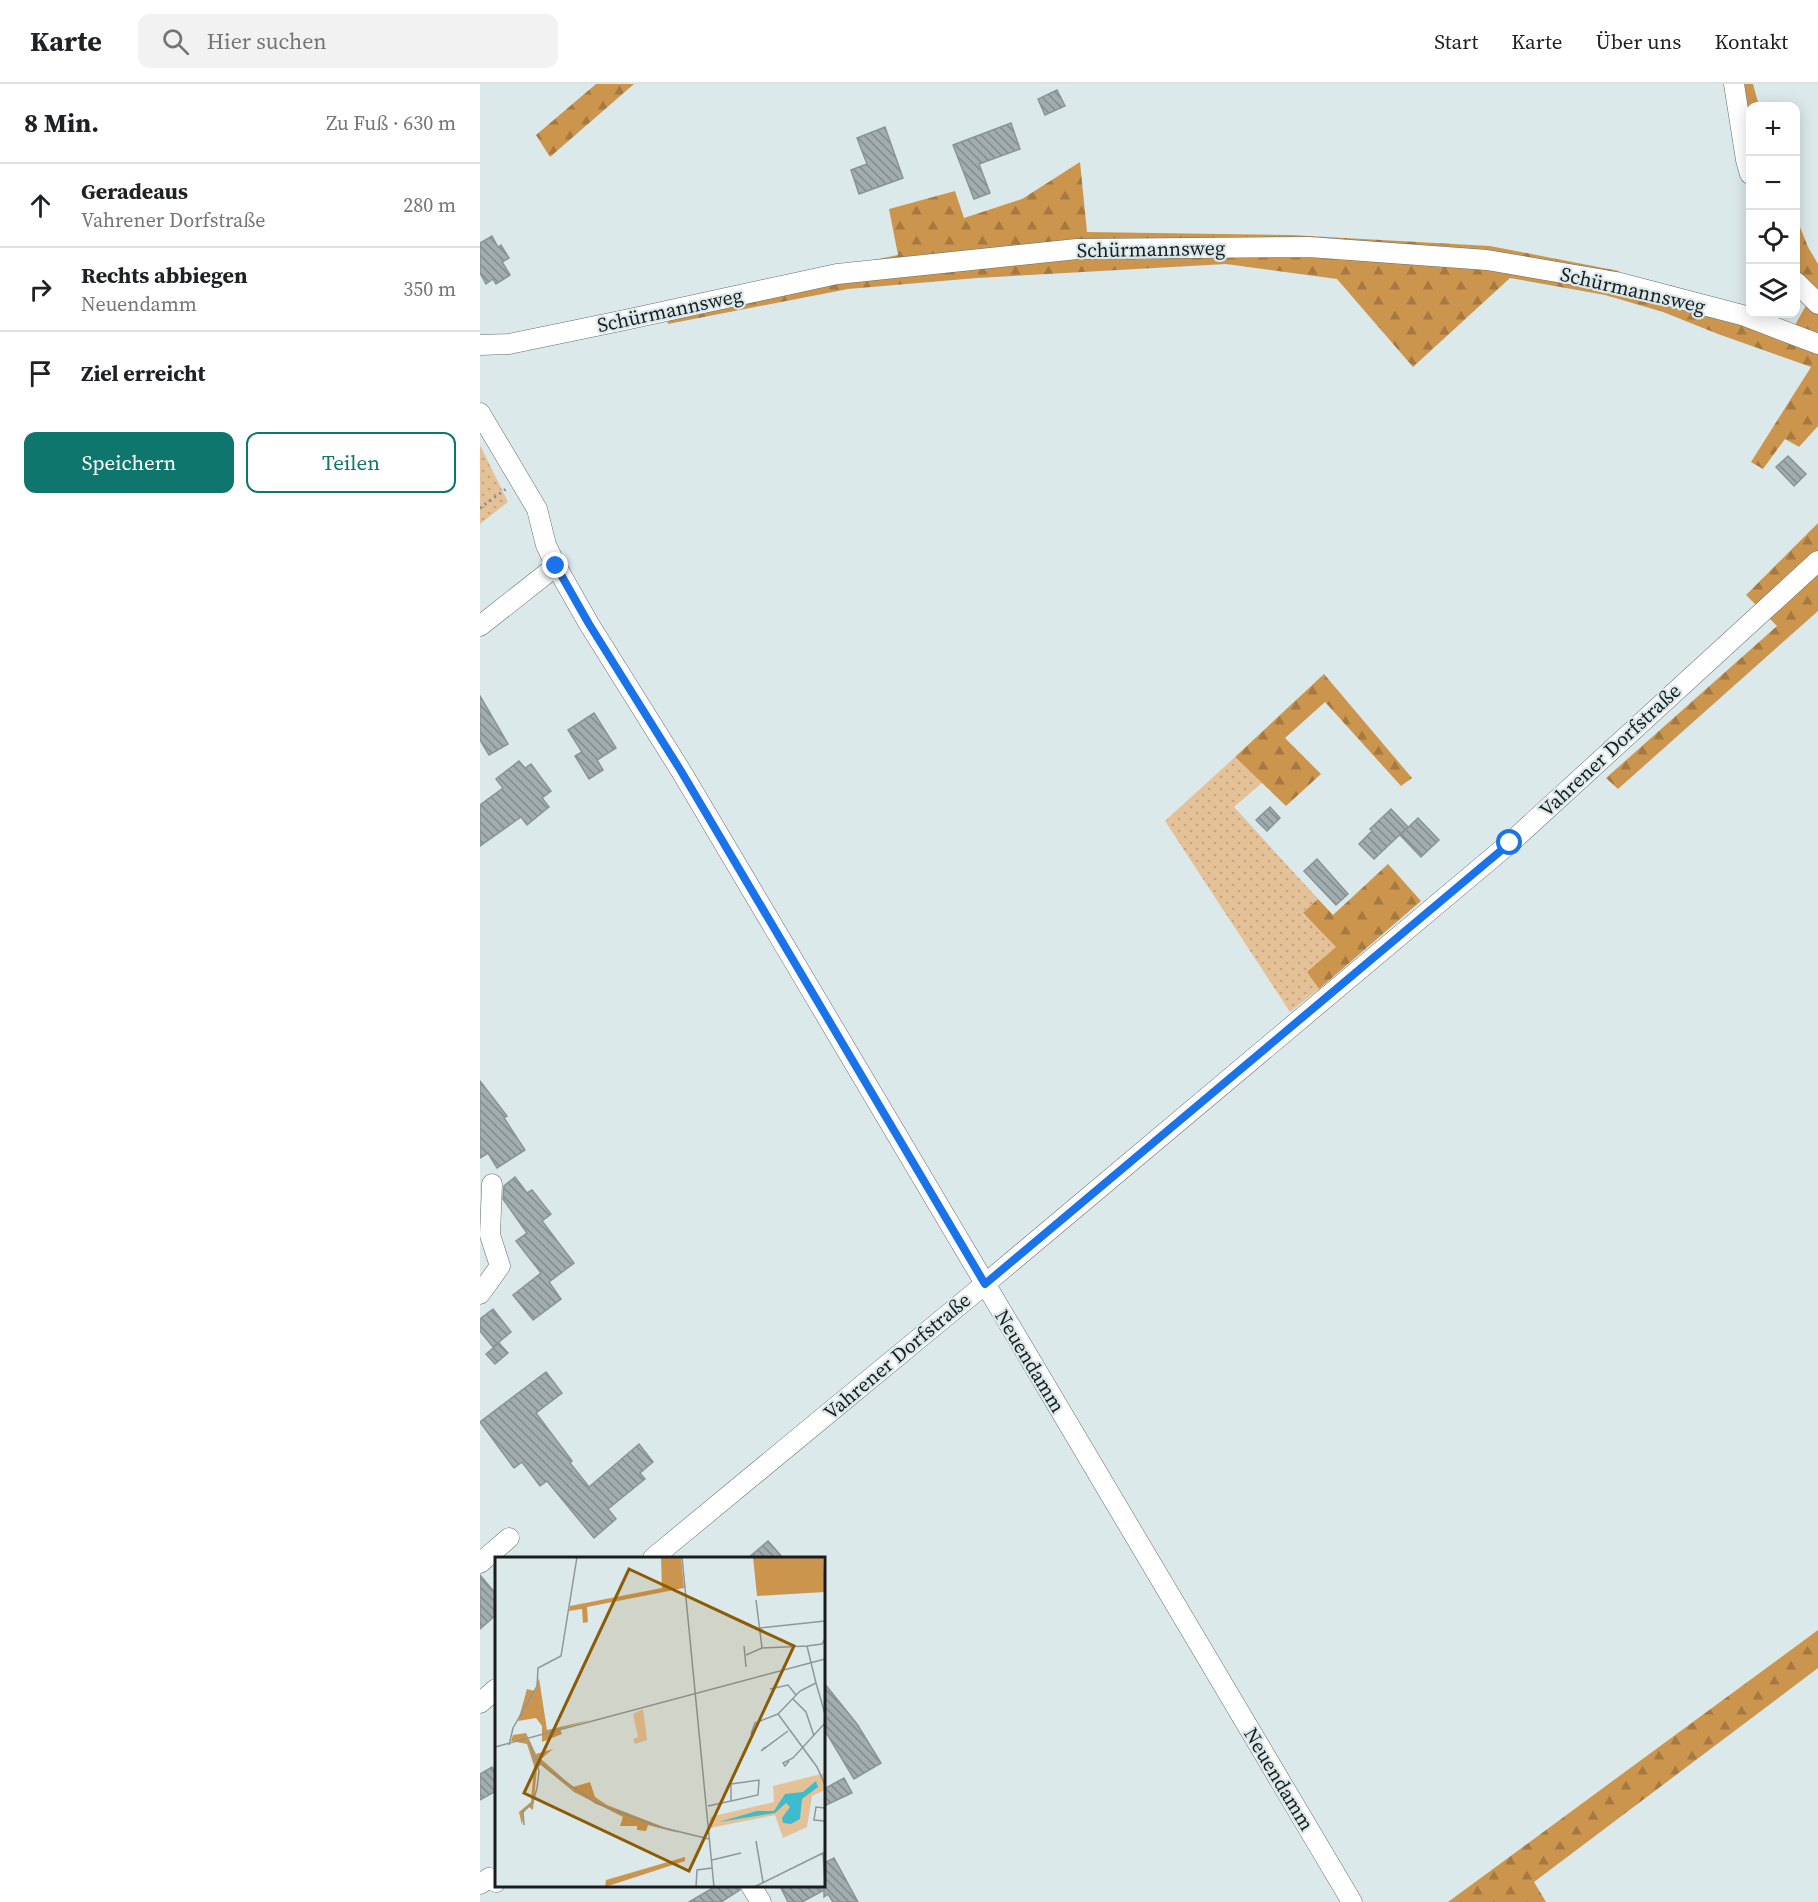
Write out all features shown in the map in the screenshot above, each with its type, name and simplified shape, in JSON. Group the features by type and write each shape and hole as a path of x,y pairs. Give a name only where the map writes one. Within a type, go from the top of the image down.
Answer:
{"street":[{"path":"1734,84 1746,160"},
{"name":"Schürmannsweg","path":"480,345 509,344 837,274 1077,249 1310,247 1487,260 1616,282 1742,315 1818,344"},
{"path":"1800,286 1818,304"},
{"name":"Neuendamm","path":"480,413 537,509 546,545 589,624 687,781 1352,1902"},
{"name":"Vahrener Dorfstraße","path":"654,1557 985,1284 1510,843 1818,561"},
{"path":"480,626 556,566"},
{"path":"480,1294 500,1266 490,1235 492,1184"},
{"path":"480,1563 509,1538"},
{"path":"480,1703 495,1690"},
{"path":"480,1884 489,1878 495,1881"},
{"path":"752,1887 761,1902"}],"path":[{"path":"480,508 520,479"}],"shaded area":[{"path":"480,445 508,502 480,524"},
{"path":"1235,757 1262,783 1234,807 1318,899 1303,914 1337,947 1308,972 1319,989 1290,1012 1165,821"}],"green space":[{"path":"596,84 634,84 550,157 536,135"},
{"path":"1739,84 1753,84 1758,102 1746,102 1746,135"},
{"path":"1080,162 1087,232 1291,235 1490,246 1619,271 1612,284 1665,300 1670,285 1746,309 1746,318 1773,318 1795,325 1813,293 1800,278 1800,227 1818,264 1818,426 1799,447 1785,439 1763,469 1751,462 1811,367 1663,312 1605,295 1510,278 1413,367 1337,279 1226,264 977,278 848,289 668,324 665,302 898,255 889,209 955,191 964,218 1022,199"},
{"path":"1818,523 1818,611 1618,789 1606,778 1777,626 1746,595"},
{"path":"1324,674 1412,778 1401,786 1325,702 1285,738 1321,774 1286,806 1235,757"},
{"path":"1388,864 1421,901 1319,989 1307,972 1336,947 1303,913 1318,899 1333,915"},
{"path":"1818,1630 1818,1668 1534,1882 1546,1902 1448,1902"}],"building":[{"path":"1057,90 1065,106 1045,115 1038,99"},
{"path":"1011,123 1020,149 979,164 990,193 974,199 953,145"},
{"path":"885,127 903,178 859,194 851,170 867,164 857,138"},
{"path":"492,236 498,247 501,245 509,258 502,262 510,275 496,284 493,279 486,284 480,273 480,243"},
{"path":"1788,456 1806,474 1794,486 1776,467"},
{"path":"480,696 508,744 489,755 480,740"},
{"path":"594,713 616,748 597,760 603,770 589,779 575,756 582,752 568,730"},
{"path":"519,761 525,768 531,764 551,791 542,798 549,807 527,825 521,817 480,846 480,805 503,788 496,779"},
{"path":"1270,807 1280,818 1267,831 1256,820"},
{"path":"1391,809 1408,827 1374,859 1359,844 1372,831 1370,829"},
{"path":"1418,818 1439,840 1421,857 1400,835"},
{"path":"1317,859 1348,894 1336,905 1304,871"},
{"path":"480,1081 507,1116 504,1118 525,1150 497,1168 488,1153 480,1158"},
{"path":"515,1177 527,1193 532,1190 551,1214 542,1221 574,1263 549,1282 561,1299 533,1320 513,1295 541,1273 516,1241 527,1233 503,1199 504,1186"},
{"path":"493,1309 511,1332 493,1347 480,1331 480,1319"},
{"path":"499,1343 508,1353 495,1364 486,1354"},
{"path":"546,1372 562,1393 536,1413 589,1487 639,1444 653,1462 640,1473 645,1479 608,1509 616,1519 594,1538 547,1481 540,1486 522,1462 514,1468 480,1422"},
{"path":"768,1541 782,1557 749,1557"},
{"path":"480,1575 495,1593 495,1616 480,1629"},
{"path":"825,1684 857,1724 881,1763 854,1779 825,1731"},
{"path":"492,1767 495,1773 495,1792 480,1800 480,1774"},
{"path":"844,1778 852,1793 825,1806 825,1788"},
{"path":"834,1858 858,1902 833,1902 828,1894 824,1897 824,1890 802,1902 788,1902 780,1887 825,1887 825,1862"},
{"path":"714,1887 739,1887 740,1890 721,1902 689,1902"}],"route":[{"path":"556,566 589,624 681,771 985,1284 1510,843"}]}
